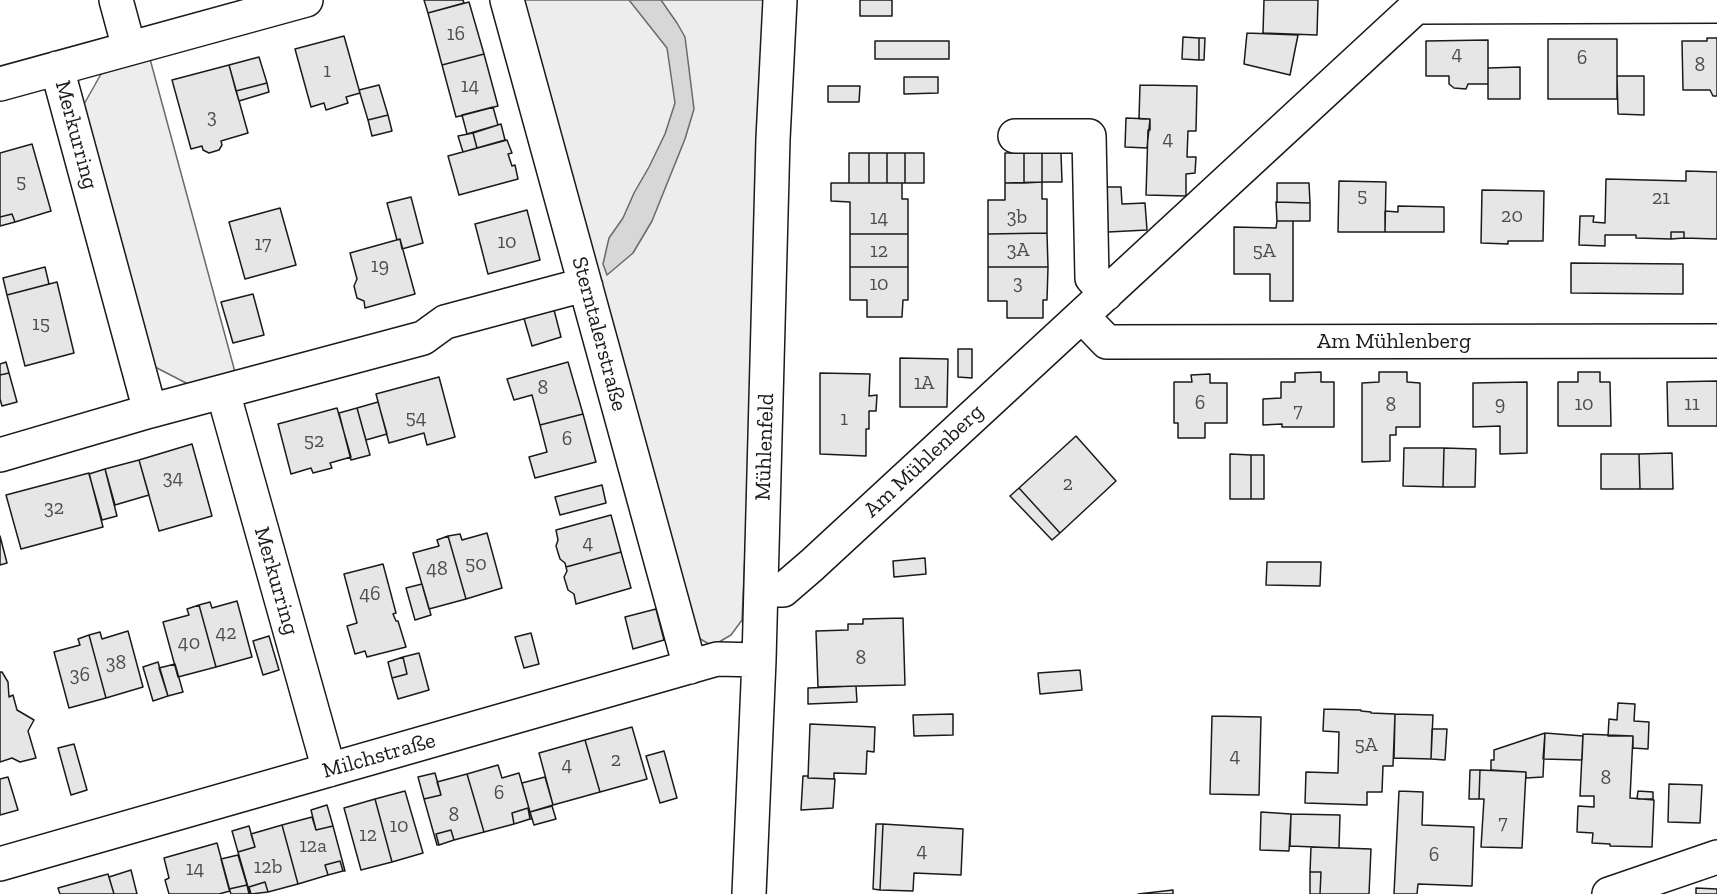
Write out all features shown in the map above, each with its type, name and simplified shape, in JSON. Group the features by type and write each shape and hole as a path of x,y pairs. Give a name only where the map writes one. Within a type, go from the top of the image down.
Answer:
{"street":[{"path":"116,0 129,48"},
{"name":"Merkurring","path":"0,84 306,0"},
{"name":"Sterntalerstraße","path":"507,0 690,667"},
{"name":"Mühlenfeld","path":"749,894 759,660 773,139 780,0"},
{"name":"Am Mühlenberg","path":"761,590 783,590 1416,7 1717,6"},
{"name":"Merkurring","path":"57,68 150,411"},
{"path":"1015,136 1089,136 1092,278 1106,294"},
{"path":"0,455 150,411 423,338 446,322 586,287"},
{"name":"Am Mühlenberg","path":"1082,316 1107,342 1717,341"},
{"name":"Merkurring","path":"223,392 329,770"},
{"name":"Milchstraße","path":"0,864 717,659 759,660"},
{"path":"1609,894 1717,857"}],"shaded area":[{"path":"516,0 770,0 742,620 731,635 719,642 709,644 690,633"},
{"path":"629,0 661,0 677,23 685,37 694,109 685,139 652,221 633,253 607,275 603,264 609,238 623,218 649,167 665,134 675,103 667,48"},
{"path":"150,59 235,372 188,384 155,367 83,106 101,74"}],"building":[{"path":"424,0 463,0 464,3 428,13"},
{"path":"860,0 892,0 892,16 860,16"},
{"path":"1264,0 1318,0 1317,35 1263,33"},
{"path":"469,2 484,54 442,65 428,13"},
{"path":"1247,33 1298,35 1290,75 1244,64"},
{"path":"344,36 360,93 346,97 348,103 326,110 324,103 311,107 295,49"},
{"path":"1183,37 1199,38 1199,60 1182,59"},
{"path":"1199,38 1205,38 1204,60 1199,60"},
{"path":"1707,38 1717,38 1717,96 1713,96 1710,90 1683,90 1682,41 1707,41"},
{"path":"1548,39 1617,39 1617,99 1548,99"},
{"path":"1488,40 1488,84 1468,84 1466,89 1454,88 1449,84 1449,76 1426,76 1426,41"},
{"path":"875,41 949,41 949,59 875,59"},
{"path":"484,54 498,106 456,117 442,65"},
{"path":"259,57 267,83 236,91 229,65"},
{"path":"229,65 248,133 221,141 222,145 219,150 209,153 203,150 202,146 191,149 172,80"},
{"path":"1520,67 1520,99 1488,99 1488,68"},
{"path":"1617,76 1644,76 1644,115 1618,114"},
{"path":"904,77 938,77 938,93 904,94"},
{"path":"267,83 269,92 239,101 236,91"},
{"path":"379,85 388,115 368,120 359,90"},
{"path":"1140,85 1197,86 1196,131 1188,131 1187,157 1196,157 1195,173 1186,174 1186,196 1146,195 1150,119 1139,119"},
{"path":"828,86 860,86 859,102 828,102"},
{"path":"493,107 498,125 467,134 462,115"},
{"path":"388,115 392,131 372,136 368,120"},
{"path":"1126,118 1150,119 1147,148 1125,147"},
{"path":"501,124 505,140 477,148 473,133"},
{"path":"473,133 477,148 463,152 458,136"},
{"path":"507,140 512,153 508,154 512,166 515,165 518,179 459,195 448,156"},
{"path":"32,144 51,211 15,222 12,214 0,217 0,153"},
{"path":"849,153 869,153 869,183 849,183"},
{"path":"869,153 887,153 887,183 869,183"},
{"path":"887,153 905,153 905,183 887,183"},
{"path":"905,153 924,153 924,183 905,183"},
{"path":"1005,153 1024,153 1024,183 1005,183"},
{"path":"1024,153 1042,153 1042,182 1024,183"},
{"path":"1042,153 1061,153 1062,182 1042,182"},
{"path":"1686,171 1717,172 1717,239 1684,238 1684,232 1671,232 1671,239 1636,238 1636,235 1605,235 1605,246 1579,245 1580,216 1594,216 1593,222 1605,223 1606,179 1686,181"},
{"path":"1339,181 1386,182 1385,232 1338,232"},
{"path":"1042,182 1042,199 1047,199 1047,233 988,234 988,200 1005,200 1005,183"},
{"path":"831,183 902,183 902,199 908,199 908,234 850,234 850,202 831,201"},
{"path":"1277,183 1309,183 1310,203 1277,202"},
{"path":"1106,187 1121,187 1122,204 1145,203 1147,230 1108,232"},
{"path":"1482,190 1544,191 1543,241 1508,241 1508,244 1481,243"},
{"path":"411,197 423,243 402,249 400,239 397,240 387,203"},
{"path":"1276,202 1310,203 1310,221 1277,221"},
{"path":"1398,206 1444,207 1444,232 1385,232 1385,211 1398,212"},
{"path":"280,208 296,265 245,279 229,222"},
{"path":"527,210 540,260 488,274 475,224"},
{"path":"12,214 15,222 0,226 0,217"},
{"path":"1277,221 1293,221 1293,301 1270,301 1270,274 1234,274 1234,227 1276,228"},
{"path":"1671,232 1684,232 1684,238 1671,239"},
{"path":"1047,233 1048,267 988,267 988,234"},
{"path":"850,234 908,234 908,267 850,267"},
{"path":"400,239 415,294 365,308 364,301 357,298 354,286 357,279 350,253"},
{"path":"1571,263 1683,264 1683,294 1571,293"},
{"path":"45,267 49,284 7,295 3,278"},
{"path":"850,267 908,267 908,300 903,300 902,317 867,317 867,300 850,300"},
{"path":"988,267 1048,267 1047,300 1043,300 1043,318 1007,318 1007,301 988,301"},
{"path":"57,282 74,353 25,366 7,295"},
{"path":"253,294 264,335 233,343 221,302"},
{"path":"553,306 561,337 532,346 523,315"},
{"path":"958,349 972,349 972,378 958,377"},
{"path":"900,358 948,359 947,407 900,407"},
{"path":"6,362 9,373 0,375 0,364"},
{"path":"568,362 583,414 540,425 532,395 514,400 507,379"},
{"path":"1321,372 1321,382 1334,382 1334,427 1263,425 1263,399 1281,398 1281,382 1295,382 1295,373"},
{"path":"1379,372 1407,372 1407,382 1420,383 1420,427 1396,427 1396,435 1390,435 1390,461 1362,462 1362,383 1379,382"},
{"path":"1578,372 1600,372 1600,382 1610,382 1611,426 1558,426 1558,382 1578,382"},
{"path":"9,373 17,402 2,406 0,375"},
{"path":"820,373 870,374 869,396 877,395 876,411 869,411 866,456 820,454"},
{"path":"1210,374 1210,383 1227,383 1227,423 1205,423 1205,438 1178,438 1178,423 1174,423 1174,382 1192,382 1191,375"},
{"path":"439,377 455,437 427,445 424,433 389,443 376,394"},
{"path":"1717,381 1717,426 1668,426 1667,382"},
{"path":"1527,382 1527,453 1500,454 1500,426 1473,427 1473,383"},
{"path":"378,402 387,434 366,440 357,408"},
{"path":"337,408 351,457 330,463 332,468 313,473 311,468 291,474 278,424"},
{"path":"357,408 370,455 351,460 339,413"},
{"path":"583,414 596,462 535,478 529,457 547,452 540,425"},
{"path":"1076,436 1116,481 1060,533 1019,488"},
{"path":"192,444 212,516 159,531 139,460"},
{"path":"1404,448 1444,448 1443,487 1403,486"},
{"path":"1444,448 1476,449 1475,487 1443,487"},
{"path":"1672,453 1673,489 1640,489 1639,454"},
{"path":"1230,454 1251,455 1251,499 1230,499"},
{"path":"1601,454 1639,454 1640,489 1601,489"},
{"path":"1251,455 1264,455 1264,499 1251,499"},
{"path":"139,460 149,495 115,505 105,469"},
{"path":"105,469 117,516 102,520 89,474"},
{"path":"89,473 103,527 21,549 6,495"},
{"path":"602,485 606,503 560,515 555,497"},
{"path":"1019,488 1060,533 1052,540 1010,496"},
{"path":"611,515 621,552 566,567 560,559 556,546 558,540 556,530"},
{"path":"487,533 502,588 466,599 448,536 460,534 462,540"},
{"path":"0,536 7,563 0,565"},
{"path":"448,536 466,599 429,609 413,553 439,546 437,540"},
{"path":"621,552 631,588 576,604 574,594 568,590 564,577 566,567"},
{"path":"925,558 926,574 894,577 893,561"},
{"path":"1267,562 1321,562 1320,586 1266,585"},
{"path":"383,564 396,613 393,614 398,621 406,647 367,657 365,651 355,654 347,626 357,623 344,574"},
{"path":"422,584 431,615 415,620 406,588"},
{"path":"237,601 252,657 216,667 199,605 210,602 212,608"},
{"path":"199,605 216,667 178,677 163,622 189,615 187,609"},
{"path":"656,609 664,640 633,649 625,617"},
{"path":"903,618 905,685 818,687 816,631 848,630 848,624 863,624 863,619"},
{"path":"128,631 143,687 106,698 89,635 100,632 102,639"},
{"path":"531,633 539,664 524,668 515,637"},
{"path":"89,635 106,698 69,708 54,652 80,645 78,639"},
{"path":"269,636 279,670 263,675 253,641"},
{"path":"419,653 429,690 398,699 392,678 407,674 403,657"},
{"path":"403,657 407,674 392,678 388,662"},
{"path":"158,662 168,696 153,701 143,667"},
{"path":"175,664 183,692 168,696 159,668"},
{"path":"1080,670 1082,690 1040,694 1038,673"},
{"path":"0,672 8,682 9,697 13,695 17,710 34,720 28,731 36,758 20,762 12,758 0,762"},
{"path":"856,686 857,702 808,704 808,688"},
{"path":"1618,703 1635,704 1634,721 1649,722 1648,749 1633,748 1633,736 1608,736 1609,719 1617,720"},
{"path":"1324,709 1395,714 1393,766 1383,766 1382,792 1367,792 1367,805 1305,803 1306,772 1338,773 1339,732 1323,731"},
{"path":"953,714 953,735 914,736 913,715"},
{"path":"1395,714 1433,715 1431,759 1394,758"},
{"path":"1212,716 1261,717 1259,795 1210,794"},
{"path":"810,724 875,727 874,752 867,751 866,774 834,773 834,779 808,778"},
{"path":"632,727 647,779 600,792 585,740"},
{"path":"1432,729 1447,729 1445,760 1431,759"},
{"path":"1545,733 1583,736 1582,760 1543,759"},
{"path":"1545,733 1543,777 1526,778 1526,772 1491,770 1494,750"},
{"path":"1583,734 1633,736 1630,798 1654,800 1652,847 1592,843 1593,833 1577,832 1578,806 1594,807 1594,796 1580,796"},
{"path":"585,740 600,792 553,805 539,753"},
{"path":"74,744 87,790 71,795 58,748"},
{"path":"664,751 677,798 660,803 646,756"},
{"path":"498,765 502,778 519,773 532,819 530,819 528,808 512,813 514,824 484,832 467,774"},
{"path":"1470,770 1480,770 1479,799 1469,799"},
{"path":"1480,770 1526,772 1522,848 1481,847 1484,799 1479,799"},
{"path":"435,773 441,795 424,799 418,777"},
{"path":"467,774 484,832 454,840 451,830 436,834 439,845 437,845 424,799 441,795 437,782"},
{"path":"803,776 835,779 833,808 801,810"},
{"path":"8,777 18,810 0,815 0,779"},
{"path":"545,777 553,805 530,812 522,783"},
{"path":"1669,784 1702,785 1700,823 1668,822"},
{"path":"405,791 423,853 392,862 375,799"},
{"path":"1399,791 1423,792 1422,825 1474,827 1472,886 1418,884 1417,894 1394,894"},
{"path":"1638,791 1653,792 1653,799 1637,799"},
{"path":"375,799 392,862 361,870 344,808"},
{"path":"327,805 333,826 316,830 311,810"},
{"path":"552,806 556,819 534,825 530,812"},
{"path":"528,808 530,819 514,824 512,813"},
{"path":"1261,812 1291,814 1289,851 1260,850"},
{"path":"1291,814 1340,815 1339,848 1290,846"},
{"path":"312,817 316,830 333,826 345,871 340,861 325,865 328,875 298,884 282,825"},
{"path":"876,824 883,824 880,890 873,889"},
{"path":"883,824 963,829 961,875 914,873 913,891 880,890"},
{"path":"282,825 298,884 268,892 265,882 249,887 250,894 238,852 255,847 251,834"},
{"path":"249,826 255,847 238,852 232,831"},
{"path":"451,830 454,840 439,845 436,834"},
{"path":"217,843 230,891 219,894 169,894 165,880 169,878 164,858"},
{"path":"1311,847 1371,849 1369,894 1320,894 1321,872 1310,872"},
{"path":"238,855 247,885 229,889 221,859"},
{"path":"340,861 343,871 328,875 325,865"},
{"path":"131,870 137,894 114,894 109,877"},
{"path":"1310,872 1321,872 1320,894 1310,894"},
{"path":"108,874 114,894 60,894 58,888"},
{"path":"265,882 268,892 251,894 249,887"},
{"path":"247,885 249,894 231,894 229,889"},
{"path":"1696,888 1717,889 1717,894 1696,894"},
{"path":"1173,890 1173,894 1138,894"}]}
